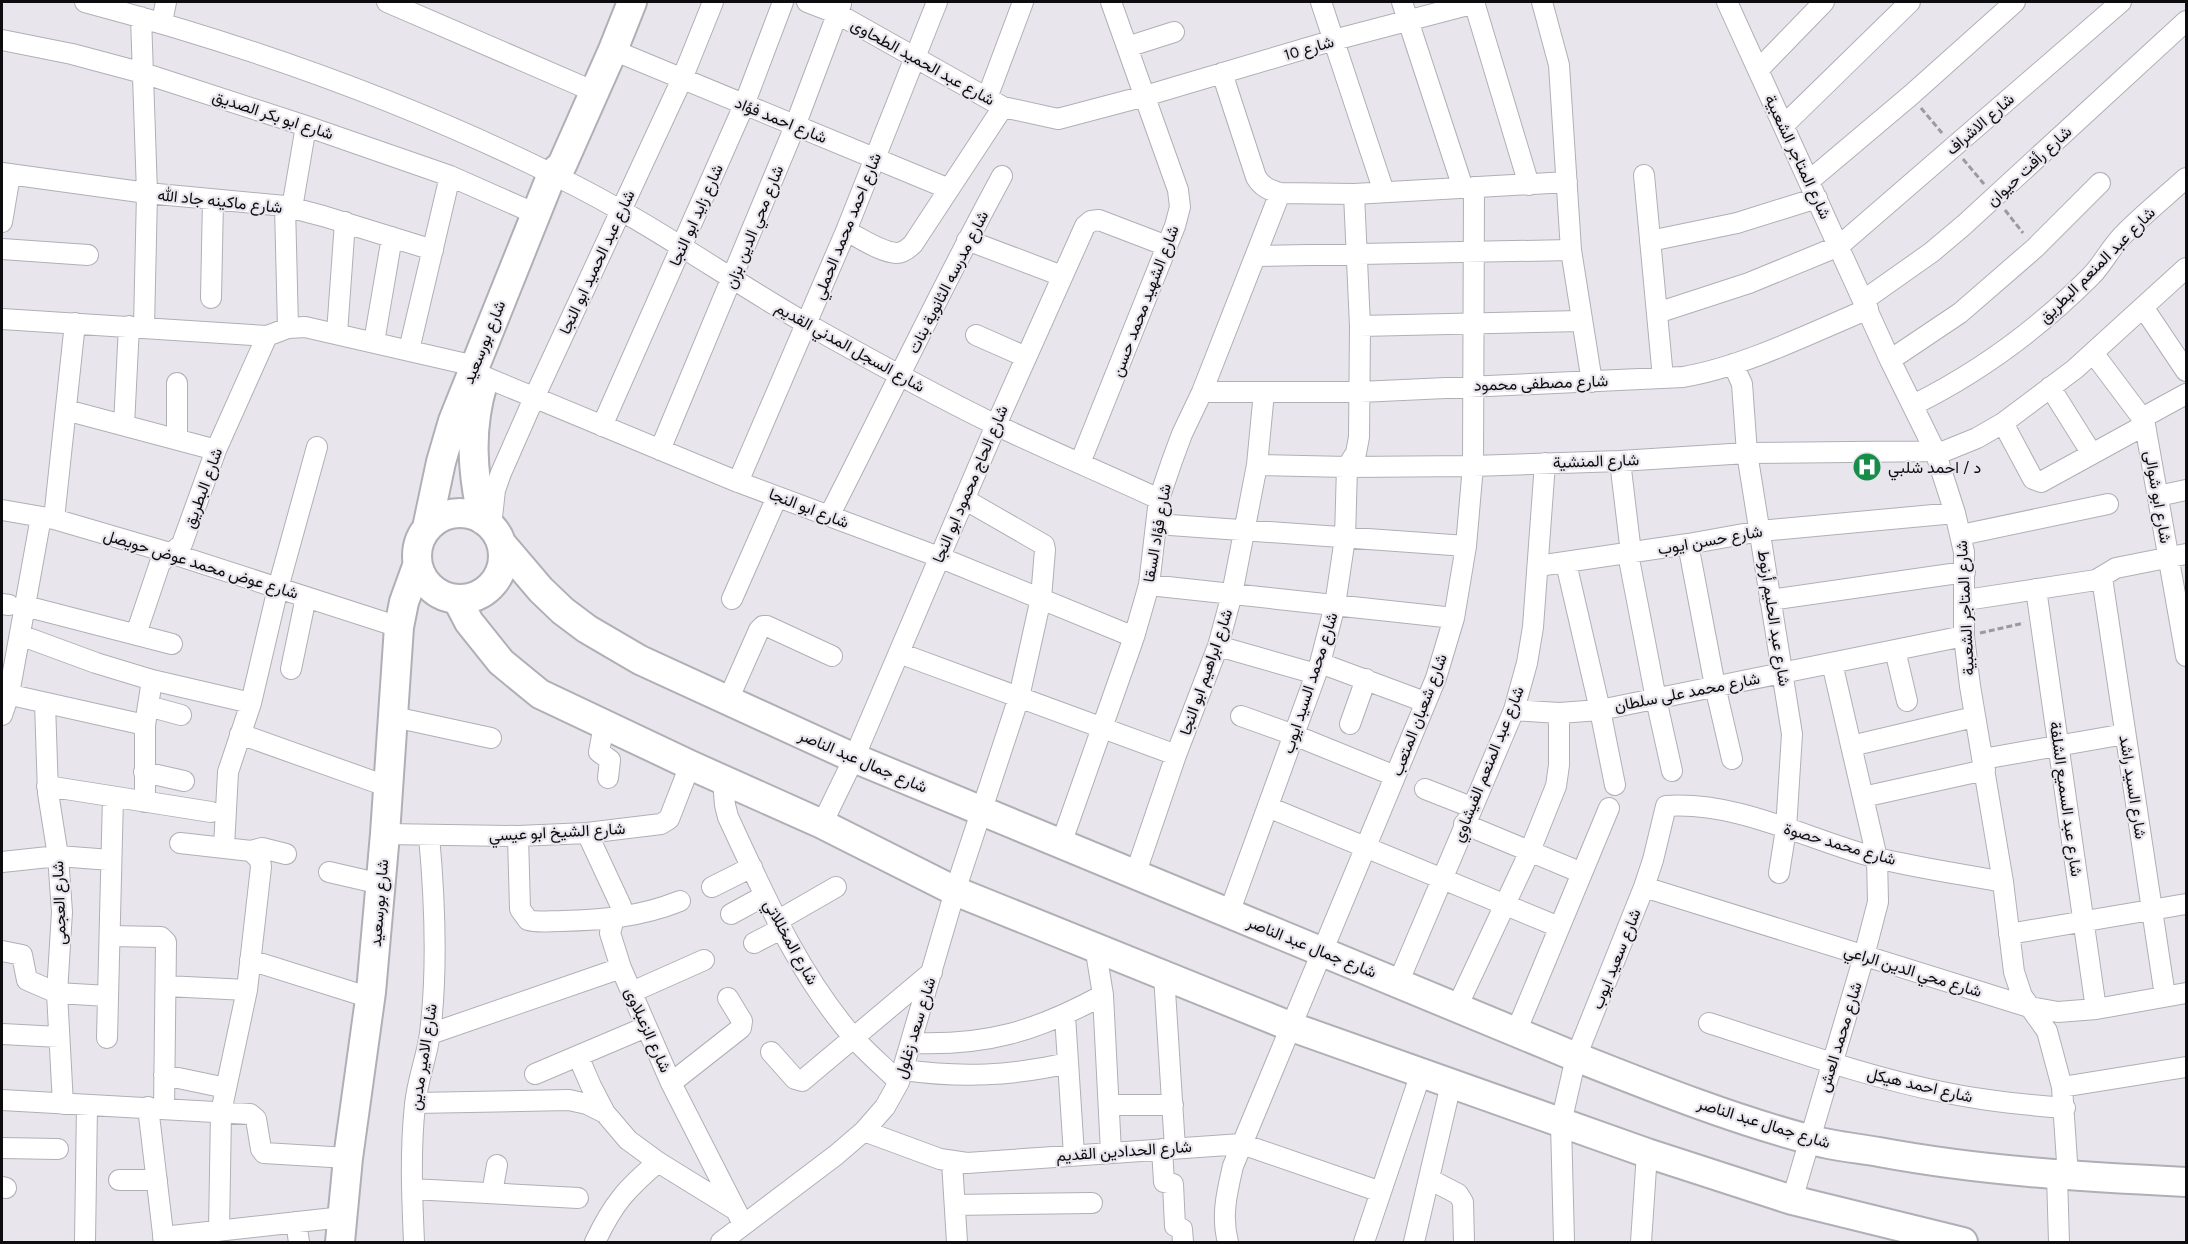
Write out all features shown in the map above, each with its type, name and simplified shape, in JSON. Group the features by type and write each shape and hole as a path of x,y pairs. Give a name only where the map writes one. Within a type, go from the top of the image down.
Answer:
{"street":[{"path":"85,2 240,46 374,94 559,173"},
{"path":"162,22 166,2"},
{"path":"387,2 595,92"},
{"name":"شارع بورسعيد","path":"427,528 441,462 459,405 480,372 559,173 632,2"},
{"name":"شارع عبد الحميد ابو النجا","path":"492,530 495,490 501,473 682,79 713,2"},
{"name":"شارع زايد ابو النجا","path":"602,426 744,105 783,2"},
{"name":"شارع عبد الحميد الطحاوى","path":"807,2 840,8 916,58 995,103 1058,119 1145,96"},
{"name":"شارع احمد محمد الحملي","path":"738,482 846,231 873,158 916,58 937,2"},
{"path":"846,231 886,250 898,253 913,244 949,189 995,103 1023,2"},
{"name":"شارع الشهيد محمد حسن","path":"1080,463 1167,246 1180,207 1178,190 1111,2"},
{"path":"1321,2 1384,192"},
{"name":"شارع شعبان المتعب","path":"1228,1242 1224,1215 1233,1166 1436,678 1454,618 1466,546 1473,466 1475,322 1475,251 1469,188 1402,2"},
{"path":"1475,2 1529,185"},
{"name":"شارع 10","path":"1145,96 1334,40 1475,2"},
{"path":"1542,2 1559,64 1570,250 1592,382"},
{"path":"1758,70 1824,2"},
{"path":"1784,125 1910,2"},
{"path":"1650,241 1737,223 1813,189 1911,95 2015,2"},
{"name":"شارع الاشراف","path":"1657,313 1749,283 1839,246 2121,2"},
{"name":"شارع المتاجر الشعبية","path":"1730,3 1758,70 1890,360 1935,451 1961,535 1966,600 1964,636 1974,717 2003,882 2017,985 2029,1007 2047,1031 2062,1087 2065,1108 2059,1242"},
{"name":"شارع محي الدين بزان","path":"660,450 795,126 840,8"},
{"path":"124,425 137,327 147,193 141,17"},
{"name":"شارع رأفت حيوان","path":"1866,305 1995,197 2187,21"},
{"path":"1127,47 1174,32"},
{"name":"شارع ابو بكر الصديق","path":"2,40 72,54 143,73 306,126 450,176 536,214"},
{"name":"شارع احمد فؤاد","path":"613,50 949,189"},
{"path":"1222,73 1256,177 1261,185 1280,193 1354,194 1567,182"},
{"path":"5,325 75,323 267,336 288,328 288,207 306,126"},
{"name":"شارع بورسعيد","path":"492,530 476,490 472,460 473,429 480,372 536,214 559,173"},
{"name":"شارع السجل المدني القديم","path":"559,173 683,247 732,280 901,376 996,424 1159,499"},
{"path":"2,222 6,174"},
{"name":"شارع ماكينه جاد الله","path":"6,174 147,193 288,207 345,222 433,250"},
{"path":"409,351 450,176"},
{"name":"شارع مدرسه الثانوية بنات","path":"829,516 967,240 1002,176"},
{"path":"1644,176 1663,378"},
{"name":"شارع عبد المنعم البطريق","path":"1913,405 1977,370 2036,327 2095,272 2107,252 2124,233 2187,178"},
{"path":"1890,360 1960,313 2035,248 2100,183"},
{"name":"شارع فؤاد السقا","path":"1060,844 1134,638 1149,585 1159,499 1182,434 1202,392 1280,193"},
{"name":"شارع محمد السيد ايوب","path":"1229,914 1318,668 1335,605 1345,538 1347,467 1358,445 1360,326 1354,194"},
{"path":"211,298 213,200"},
{"name":"شارع الحاج محمود ابو النجا","path":"822,824 854,758 996,424 1084,226 1091,221 1100,220 1167,246"},
{"path":"337,333 345,222"},
{"path":"374,342 392,237"},
{"path":"967,240 1062,276"},
{"path":"2,249 88,255"},
{"path":"1256,256 1570,250"},
{"name":"شارع المنشية","path":"1257,465 1473,466 1620,461 1748,453 1935,451 1954,448 2003,423 2094,354 2187,268"},
{"name":"شارع مصطفى محمود","path":"1202,392 1360,392 1697,375 1733,364 1866,305"},
{"path":"2143,307 2187,371"},
{"path":"1360,326 1581,321"},
{"path":"2,715 20,635 12,605 47,518 66,410 75,323"},
{"name":"شارع ابو النجا","path":"288,328 305,327 337,333 480,372 534,398 738,482 939,557 1134,638"},
{"path":"976,335 1026,357"},
{"name":"شارع البطريق","path":"136,634 160,563 182,544 216,450 267,336"},
{"name":"شارع ابو شوالى","path":"2094,354 2144,422 2158,496 2178,555 2187,656"},
{"name":"شارع عبد الحليم أرنوط","path":"1733,364 1742,384 1748,453 1792,734 1786,829 1779,873"},
{"path":"177,383 177,439"},
{"path":"2050,387 2092,454"},
{"name":"شارع ابراهيم ابو النجا","path":"1135,874 1176,755 1218,646 1232,594 1257,465 1264,392"},
{"path":"2003,423 2033,479 2041,482 2092,454 2187,394"},
{"path":"66,410 216,450"},
{"path":"224,847 228,772 251,703 278,588 317,447"},
{"path":"1620,461 1630,554 1656,699 1672,771"},
{"name":"شارع عبد المنعم الفيشاوي","path":"1398,982 1514,710 1527,663 1533,627 1545,463"},
{"path":"2158,496 2187,490"},
{"path":"732,599 777,497"},
{"name":"شارع سعد زغلول","path":"721,1242 739,1217 836,1155 864,1131 885,1107 902,1076 955,891 1019,697 1041,598 1046,550 1040,542 964,499"},
{"path":"1961,535 2108,504"},
{"name":"شارع عوض محمد عوض حويصل","path":"2,510 47,518 170,553 399,627"},
{"path":"453,513 474,515 492,530 502,564 494,583 477,596 457,599 446,597 436,592 421,576 417,566 417,547 427,528 443,516 453,513"},
{"name":"شارع حسن ايوب","path":"1538,567 1630,554 1760,531 1955,513"},
{"path":"1156,524 1466,546"},
{"name":"شارع جمال عبد الناصر","path":"492,530 541,590 587,629 640,660 854,758 1576,1057 1676,1096 1809,1140 1943,1163 2062,1176 2187,1182"},
{"path":"1688,544 1715,686 1732,759"},
{"path":"1966,600 2090,581 2102,578 2116,568 2178,555"},
{"path":"1566,563 1616,785"},
{"name":"شارع بورسعيد","path":"341,1230 348,1158 370,998 381,884 399,627 404,602 417,566"},
{"path":"1770,600 1965,572"},
{"name":"شارع السيد راشد","path":"2102,578 2165,996"},
{"path":"1149,585 1454,618"},
{"name":"شارع عبد السميع الشلفة","path":"2036,590 2096,1009"},
{"path":"291,669 306,597"},
{"path":"457,599 469,622 501,662 520,679 556,702 822,824 955,891 1292,1027 1647,1154 1896,1235 1962,1242"},
{"path":"12,605 172,644"},
{"path":"728,700 759,630 763,626 832,656"},
{"path":"20,635 96,663 152,680 251,703"},
{"name":"شارع محمد على سلطان","path":"1514,710 1559,713 1600,710 1964,636"},
{"path":"1218,646 1366,680 1425,702"},
{"path":"1895,650 1907,702"},
{"path":"899,653 1176,755"},
{"name":"شارع محمد العش","path":"1791,1200 1833,1063 1878,902 1877,858 1832,663"},
{"path":"145,802 146,716 152,680"},
{"path":"1350,724 1366,680"},
{"path":"5,694 146,716 181,715"},
{"name":"شارع العجمى","path":"45,702 47,786 58,856 62,912 57,993 63,1104"},
{"path":"1457,1008 1530,851 1556,786 1559,765 1559,713"},
{"path":"1241,716 1395,776"},
{"path":"394,717 491,738"},
{"path":"1851,746 1974,717"},
{"path":"604,725 599,752 610,759 608,777"},
{"path":"240,734 389,787"},
{"path":"1863,797 2058,746 2125,734"},
{"name":"شارع الشيخ ابو عيسي","path":"385,834 518,836 587,833 665,822 671,814 690,765"},
{"path":"144,772 184,781"},
{"name":"شارع المخللاتي","path":"723,780 728,818 764,896 799,963 825,1002 854,1038 902,1076"},
{"path":"47,786 211,812"},
{"path":"1425,789 1530,851 1582,873"},
{"path":"107,1038 113,796"},
{"name":"شارع محمد حصوة","path":"1678,806 1726,811 1877,858 2003,882"},
{"name":"شارع سعيد ايوب","path":"1563,1242 1561,1123 1576,1057 1644,887 1660,833 1664,807 1678,806"},
{"path":"1268,807 1559,927"},
{"path":"1516,1032 1609,808"},
{"name":"شارع الزعبلاوى","path":"587,833 621,906 621,913 610,927 621,968 671,1083 739,1217"},
{"name":"شارع الامير مدين","path":"414,1242 412,1189 415,1103 430,1034 435,935 429,836"},
{"path":"518,836 520,909 524,917 532,921 617,917 646,913 680,901"},
{"path":"180,843 251,851 262,848 286,854"},
{"path":"219,1231 221,1112 247,990 261,867 260,860 251,851"},
{"path":"2,862 58,856 111,860"},
{"path":"712,887 752,867"},
{"path":"329,872 381,884"},
{"path":"754,943 837,887"},
{"name":"شارع محي الدين الراعي","path":"1644,887 2029,1007 2058,1012 2096,1009 2187,993"},
{"path":"731,914 764,896"},
{"path":"2009,934 2187,904"},
{"path":"110,936 164,939 166,942 164,1076 156,1108 157,1180 164,1240 296,1222 341,1230"},
{"path":"1095,946 1103,995 1111,1152"},
{"path":"2,951 22,955 27,980 57,993 108,996"},
{"path":"250,960 370,998"},
{"path":"632,992 704,960"},
{"path":"430,1034 621,968"},
{"path":"771,1052 795,1079 802,1081 932,972"},
{"path":"1164,975 1173,1105 1164,1182 1173,1185 1175,1226 1182,1229 1183,1242"},
{"path":"166,986 247,990"},
{"path":"911,1043 937,1044 1015,1034 1065,1016 1103,995"},
{"path":"671,1083 741,1028 742,1021 728,998"},
{"path":"1065,1016 1074,1155"},
{"name":"شارع احمد هيكل","path":"1709,1023 1889,1080 2006,1103 2065,1108"},
{"path":"535,1074 646,1027"},
{"path":"2,1034 59,1037"},
{"path":"578,1056 605,1113 628,1140 739,1217"},
{"path":"902,1076 986,1076 1068,1063"},
{"path":"2062,1087 2187,1067"},
{"path":"1364,1242 1421,1072"},
{"path":"164,1076 226,1088"},
{"path":"1414,1242 1451,1084"},
{"path":"2,1100 221,1112 254,1116 261,1149 264,1153 348,1158"},
{"path":"415,1103 569,1100 587,1104 605,1113"},
{"path":"85,1242 87,1105"},
{"path":"1109,1105 1173,1105"},
{"name":"شارع الحدادين القديم","path":"864,1131 928,1156 967,1163 1242,1144 1381,1192"},
{"path":"2,1148 58,1149"},
{"path":"1641,1242 1647,1154"},
{"path":"595,1242 607,1216 621,1196 658,1161"},
{"path":"952,1162 957,1242"},
{"path":"492,1193 496,1165"},
{"path":"1429,1179 1461,1197 1464,1242"},
{"path":"119,1180 157,1180"},
{"path":"412,1189 578,1198"},
{"path":"955,1205 1092,1203"},
{"path":"296,1222 299,1242"}],"path":[{"path":"1911,95 2035,248"},
{"path":"1964,636 2040,620"}],"place":[{"name":"د / احمد شلبي","path":"1867,467"}]}
